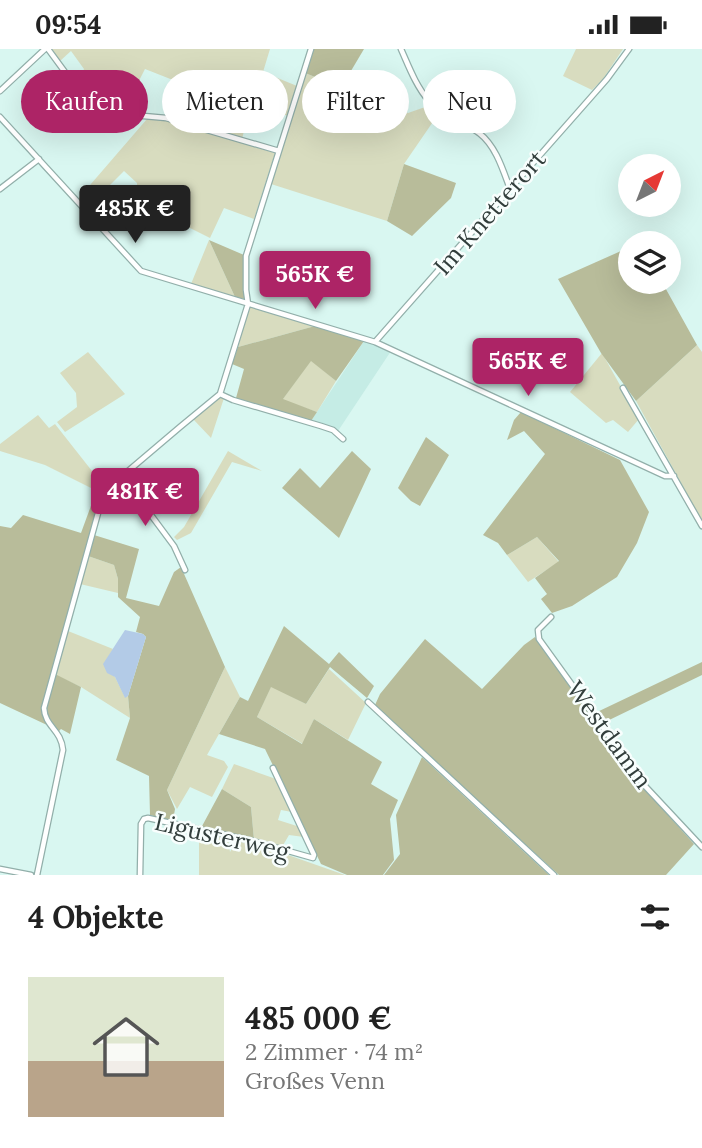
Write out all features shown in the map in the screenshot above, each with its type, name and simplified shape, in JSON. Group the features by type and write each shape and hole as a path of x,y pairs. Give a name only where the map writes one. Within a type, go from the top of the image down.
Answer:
{"street":[{"path":"0,91 46,49 87,102 99,112 166,118 279,151"},
{"path":"37,875 63,750 62,741 46,719 44,708 100,506 109,489 122,476 220,394 248,304 246,256 311,49"},
{"path":"401,49 430,103 479,133 489,143 510,189"},
{"name":"Im Knetterort","path":"375,342 579,112 628,49"},
{"path":"0,117 141,271 375,342 665,476 674,476"},
{"path":"0,189 38,159"},
{"path":"623,388 702,526"},
{"path":"220,394 333,430 343,439"},
{"path":"122,476 174,546 185,569"},
{"name":"Westdamm","path":"551,617 538,630 540,639 645,786 702,847"},
{"path":"368,702 554,875"},
{"name":"Ligusterweg","path":"140,875 141,824 148,818 253,841 313,858 314,855 273,768"},
{"path":"0,869 31,875"}],"shaded area":[{"path":"364,341 391,351 338,431 311,421"},
{"path":"125,630 146,637 128,696 125,698 115,677 107,673 103,664"}],"green space":[{"path":"52,49 270,49 264,70 162,70 162,76 145,69 84,70 71,51 60,61"},
{"path":"312,49 364,49 352,70 306,70"},
{"path":"576,49 623,49 603,79 592,90 563,76"},
{"path":"288,82 297,86 288,116"},
{"path":"302,83 302,133 409,133 409,113 423,108 423,133 425,133 404,164 387,221 271,184"},
{"path":"148,119 162,120 162,133 208,133 275,153 254,219 224,208 210,238 170,218 137,196 137,183 124,171 86,209 78,199 135,133 148,133"},
{"path":"223,133 244,133 242,139"},
{"path":"404,164 456,183 451,198 412,236 387,221"},
{"path":"209,240 235,297 191,284"},
{"path":"209,240 244,255 245,299 235,297"},
{"path":"618,252 618,294 669,294 697,345 636,401 601,353 558,279"},
{"path":"249,307 315,326 238,347"},
{"path":"315,326 364,341 336,381 311,361 283,399 317,412 311,421 236,398 244,369 232,364 238,347"},
{"path":"697,345 702,352 702,521 636,401"},
{"path":"88,352 125,394 65,432 57,422 77,407 76,393 60,373"},
{"path":"602,353 639,419 628,432 613,420 606,423 570,392"},
{"path":"311,360 336,381 317,412 282,400"},
{"path":"221,397 224,398 211,438 193,419"},
{"path":"521,412 620,460 649,512 637,543 617,577 572,606 552,613 541,599 547,594 535,578 559,561 537,537 507,555 498,543 483,535 545,454 524,431 507,440 514,420"},
{"path":"38,415 49,428 55,424 103,485 97,491 45,465 0,451 0,444"},
{"path":"426,437 449,455 420,506 398,488"},
{"path":"228,451 262,471 232,462 191,533 177,540 174,537 184,527"},
{"path":"352,451 371,469 339,538 282,488 300,468 320,488"},
{"path":"103,486 106,489 101,496 51,672 81,687 70,734 61,729 56,734 47,725 0,703 0,526 11,528 23,515 81,533 96,492"},
{"path":"94,535 139,549 126,598 159,606 174,572 181,567 225,667 167,790 175,809 173,821 150,815 149,776 116,760 130,718 128,696 146,637 136,632 140,617 118,597 118,579 114,565 88,556"},
{"path":"537,537 559,562 528,582 507,555"},
{"path":"88,556 114,565 118,593 80,584"},
{"path":"284,626 329,664 339,652 374,686 367,698 330,667 306,704 271,687 257,717 302,744 314,719 382,762 371,784 398,800 390,819 394,860 383,875 347,875 321,864 265,749 219,734 240,697 248,701"},
{"path":"68,631 113,649 104,664 115,677 125,697 128,696 130,718 81,687 55,675"},
{"path":"535,637 639,783 694,844 666,875 559,875 375,705 380,694 425,639 482,689"},
{"path":"702,662 702,675 603,723 595,713"},
{"path":"225,667 240,697 207,755 224,761 228,767 212,797 190,787 177,809 167,790"},
{"path":"329,669 366,703 348,740 314,719 303,744 257,717 271,686 306,704"},
{"path":"422,757 549,875 384,875 400,854 396,815"},
{"path":"234,764 276,779 292,812 281,810 278,820 300,827 304,837 289,835 282,847 254,840 251,807 222,789"},
{"path":"222,789 251,807 254,840 201,828"},
{"path":"199,832 228,838 230,852 236,840 271,849 345,875 199,875"}]}
